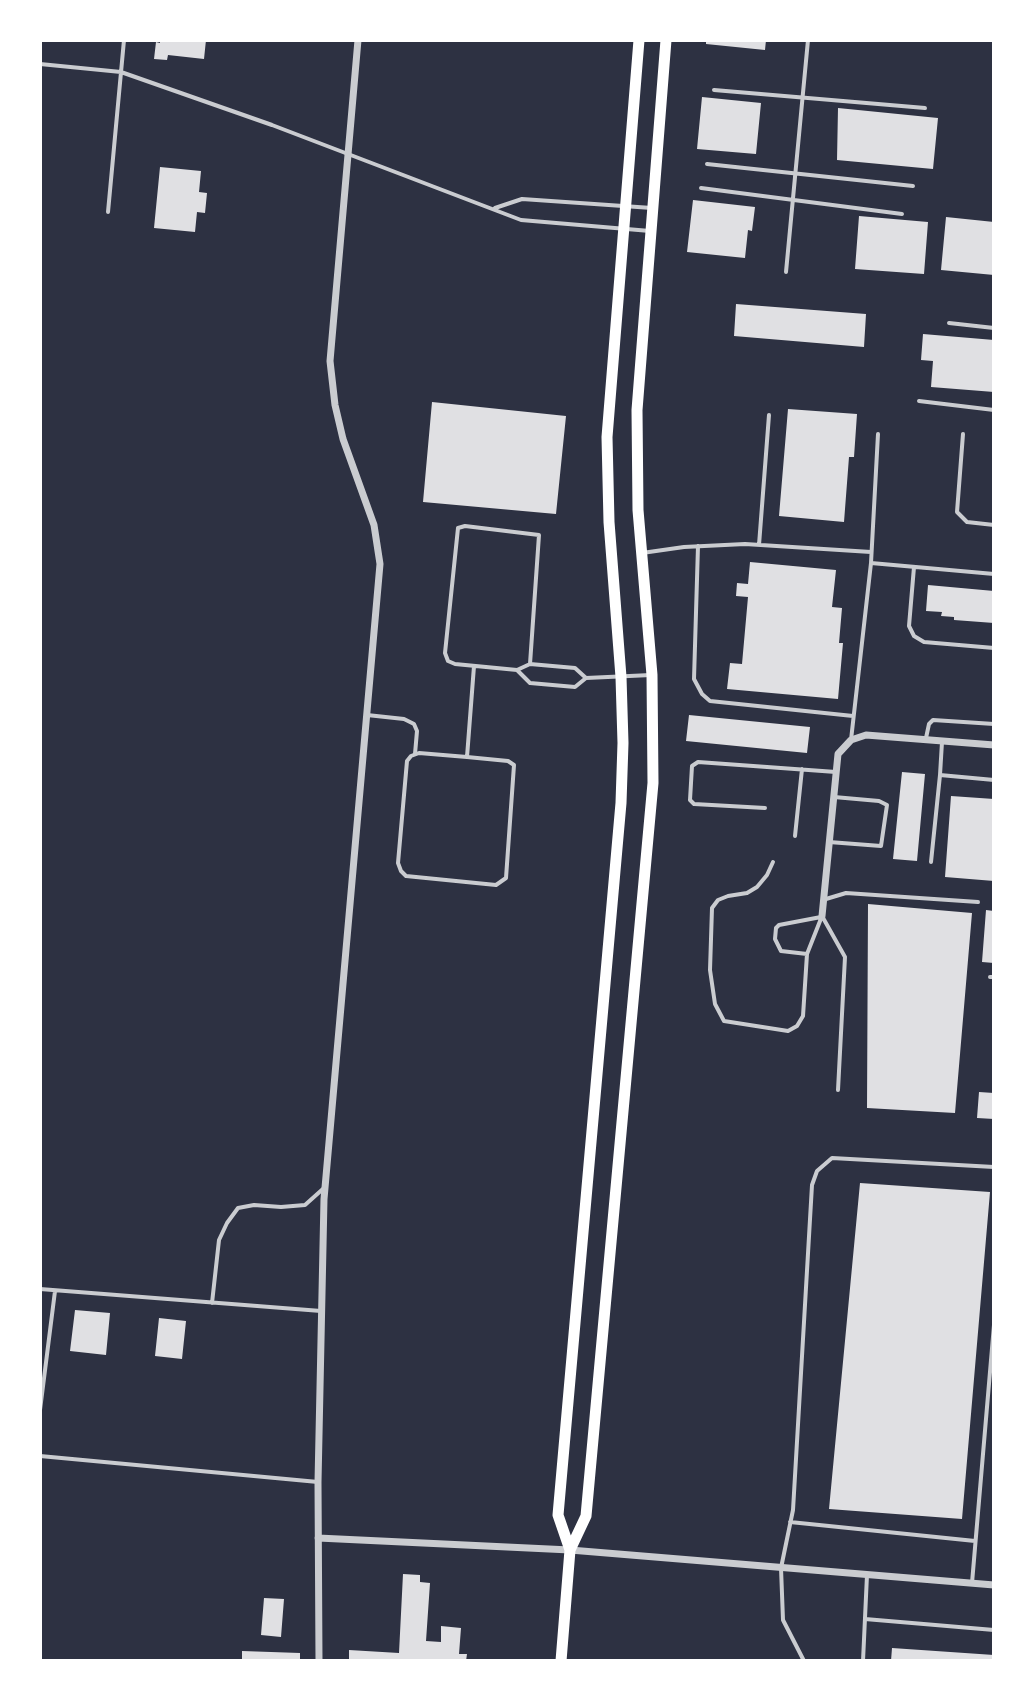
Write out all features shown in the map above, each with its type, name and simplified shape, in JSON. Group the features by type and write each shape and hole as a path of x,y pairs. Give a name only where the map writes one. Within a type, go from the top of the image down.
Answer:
{"main road":[{"path":"570,1550 558,1515 617,847 623,743 609,522 608,405 639,40"},
{"path":"561,1661 570,1550 586,1516 653,783 652,675 637,485 637,410 666,40"}],"street":[{"path":"319,1661 318,1482 325,1186 380,564 374,525 343,439 330,361 358,40"},
{"path":"822,916 838,754 851,740 861,736 994,745"},
{"path":"318,1538 570,1550 994,1585"}],"lane":[{"path":"108,212 124,40"},
{"path":"786,272 808,40"},
{"path":"40,64 121,72 521,220 650,231"},
{"path":"714,90 925,108"},
{"path":"707,164 913,186"},
{"path":"701,188 902,214"},
{"path":"493,209 522,199 652,208"},
{"path":"949,323 994,328"},
{"path":"919,401 994,410"},
{"path":"759,545 769,415"},
{"path":"851,740 871,563 878,434"},
{"path":"963,434 957,512 967,522 994,525"},
{"path":"530,664 541,542 539,535 465,526 458,528 445,653 448,661 517,670 530,664 575,668 586,678"},
{"path":"642,554 698,546 759,545 871,552"},
{"path":"698,546 694,679 702,694 710,701 853,716"},
{"path":"871,563 994,574"},
{"path":"914,567 909,626 914,636 924,642 994,648"},
{"path":"467,757 474,666"},
{"path":"517,670 530,683 575,687 586,678 652,675"},
{"path":"367,715 404,719 414,724 417,731 415,754 407,761 398,863 401,871 406,876 496,885 502,883 506,878 514,765 508,761 415,754"},
{"path":"926,740 929,724 933,720 994,724"},
{"path":"931,862 942,742"},
{"path":"765,808 694,804 690,800 692,766 698,762 836,772"},
{"path":"795,836 802,769"},
{"path":"940,775 994,780"},
{"path":"829,842 881,846 887,805 879,801 834,797"},
{"path":"773,862 757,887 747,893 718,900 712,908 710,970 715,1004 724,1021 788,1031 797,1026 803,1016 807,954 822,916"},
{"path":"824,899 846,893 978,902"},
{"path":"807,954 781,951 775,939 776,928 822,916"},
{"path":"822,916 845,957 838,1090"},
{"path":"804,1661 783,1620 781,1568 790,1522 812,1185 817,1171 832,1158 994,1167"},
{"path":"212,1303 219,1240 238,1208 305,1205 325,1186"},
{"path":"40,1289 322,1311"},
{"path":"40,1410 55,1291"},
{"path":"972,1583 994,1325"},
{"path":"40,1456 318,1482"},
{"path":"790,1522 975,1541"},
{"path":"863,1661 867,1575"},
{"path":"865,1619 994,1630"}],"building":[{"path":"160,40 206,40 204,59 168,55 167,60 154,59 156,42 160,43"},
{"path":"706,40 766,40 765,50 706,44"},
{"path":"702,97 761,103 756,154 697,149"},
{"path":"838,108 938,118 933,169 837,160"},
{"path":"160,167 201,171 199,192 207,193 205,213 197,212 195,232 154,228"},
{"path":"693,200 755,207 752,231 748,230 745,258 687,252"},
{"path":"859,216 928,222 924,274 855,269"},
{"path":"946,217 994,222 994,275 941,270"},
{"path":"736,304 866,314 864,347 734,336"},
{"path":"923,334 994,340 994,392 931,387 933,361 921,360"},
{"path":"432,402 566,416 556,514 423,502"},
{"path":"788,409 857,414 854,457 849,457 844,522 779,516"},
{"path":"750,562 836,570 832,607 842,608 839,643 843,643 838,699 727,689 730,663 742,664 748,597 736,596 737,583 748,584"},
{"path":"928,585 994,591 994,623 954,620 954,617 941,616 942,612 926,611"},
{"path":"689,715 810,727 807,753 686,741"},
{"path":"902,772 925,774 917,861 893,859"},
{"path":"951,796 994,799 994,881 945,877"},
{"path":"868,904 972,913 955,1113 867,1108"},
{"path":"986,910 994,911 994,963 982,962"},
{"path":"979,1092 994,1093 994,1119 977,1118"},
{"path":"860,1183 990,1192 962,1519 829,1509"},
{"path":"75,1310 110,1313 106,1355 70,1351"},
{"path":"159,1318 186,1321 182,1359 155,1356"},
{"path":"403,1574 420,1575 420,1582 430,1583 426,1641 441,1642 441,1626 461,1628 459,1654 467,1654 466,1661 349,1661 349,1650 399,1653"},
{"path":"264,1598 284,1599 281,1637 261,1635"},
{"path":"892,1648 994,1655 994,1661 891,1661"},
{"path":"242,1651 300,1653 300,1661 242,1661"}]}
